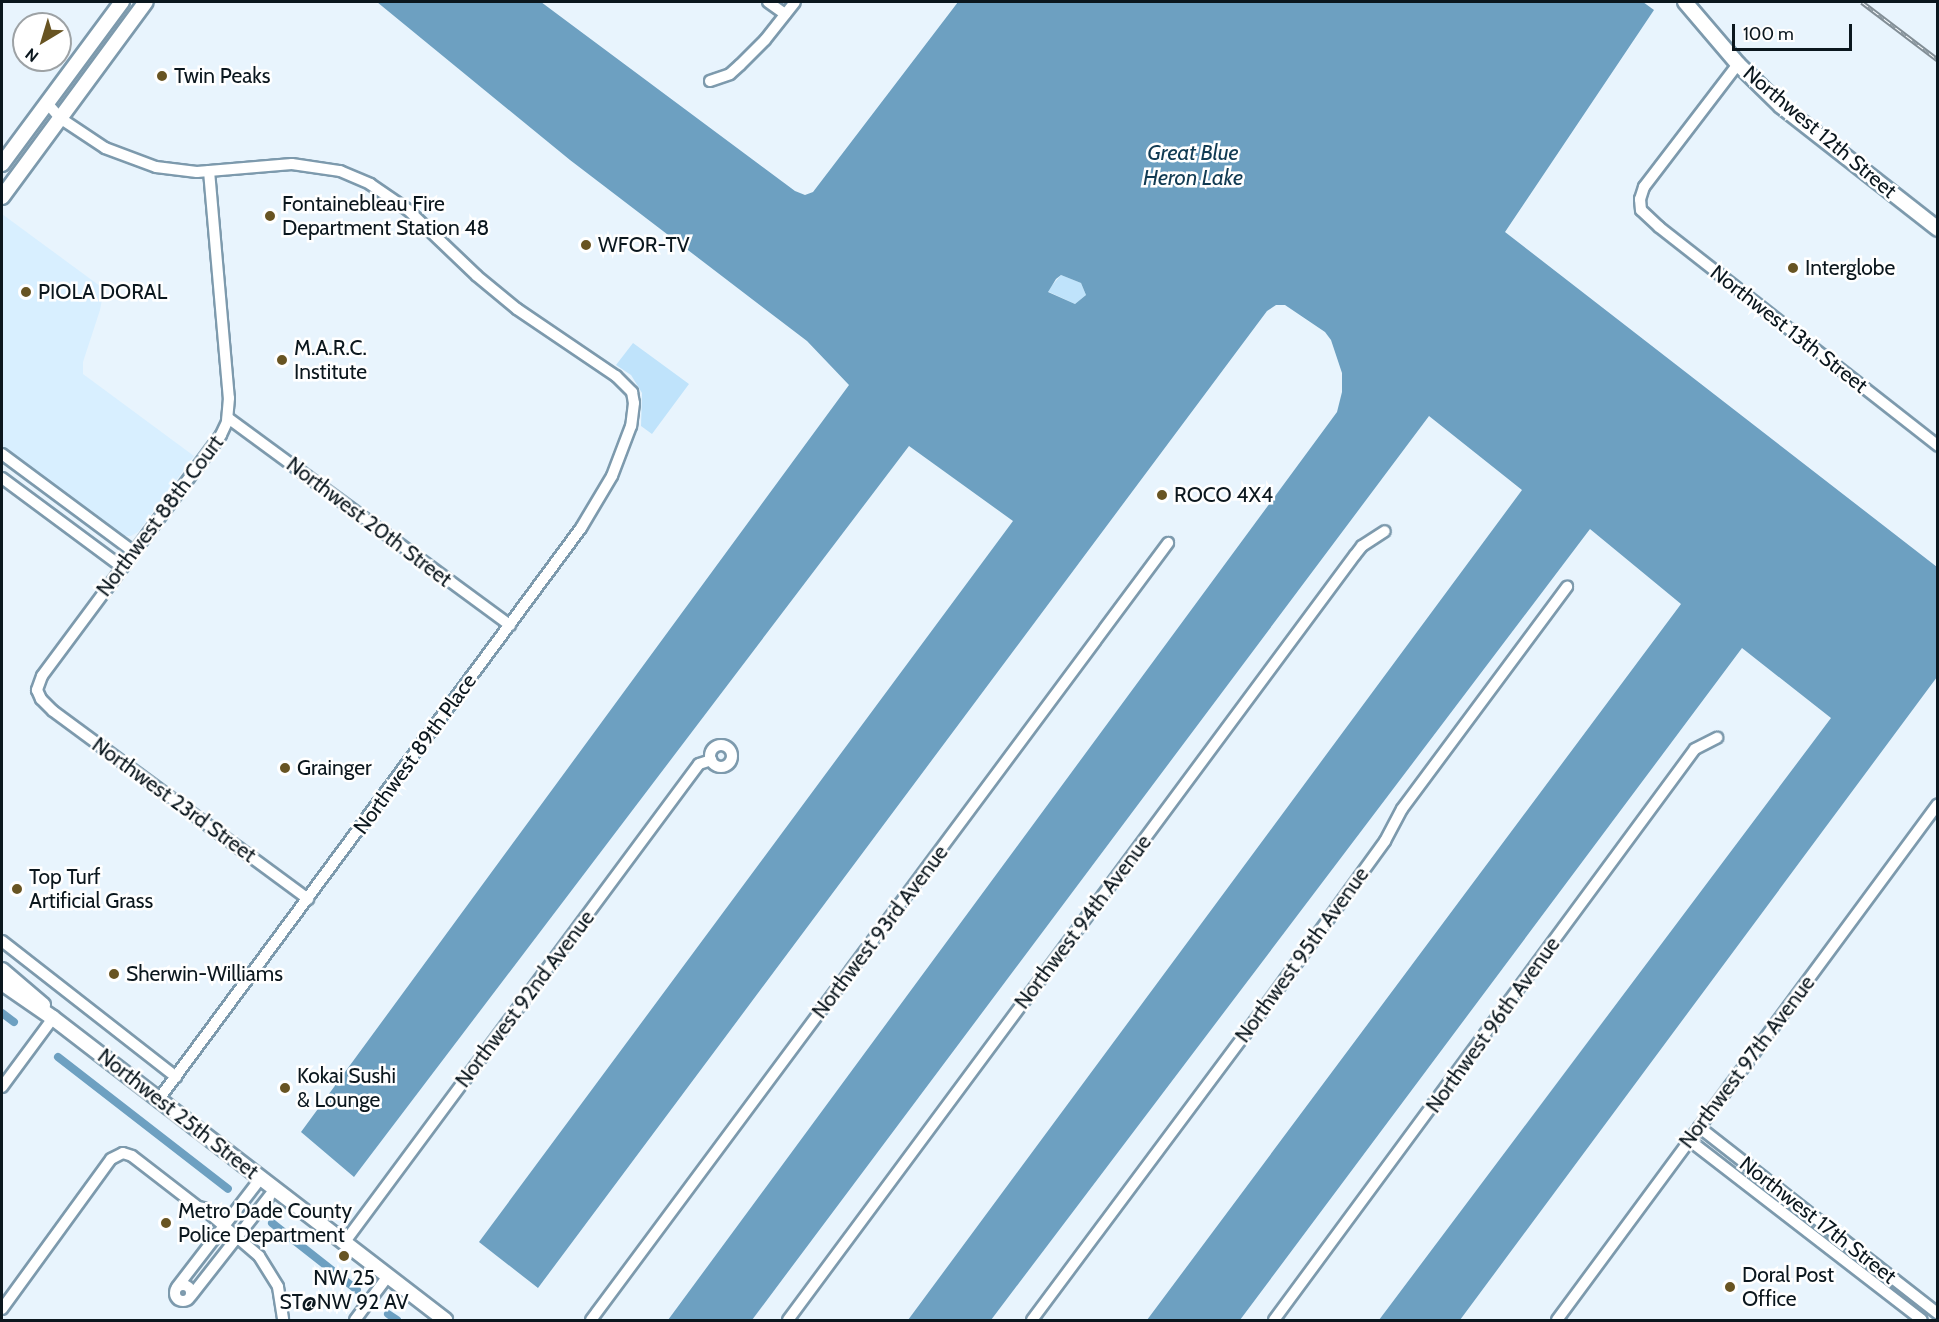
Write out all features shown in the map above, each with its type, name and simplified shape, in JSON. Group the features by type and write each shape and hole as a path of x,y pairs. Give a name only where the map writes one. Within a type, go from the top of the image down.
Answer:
{"main road":[{"path":"2,164 122,2"},
{"path":"2,197 146,2"},
{"name":"Northwest 12th Street","path":"1685,2 1737,64 1781,106 1938,229"},
{"name":"Northwest 25th Street","path":"2,970 36,997 53,1018"},
{"name":"Northwest 25th Street","path":"2,983 53,1018 445,1320"}],"street":[{"path":"768,2 785,14"},
{"path":"711,81 735,70 795,2"},
{"name":"Northwest 13th Street","path":"1737,64 1644,187 1640,200 1641,210 1659,227 1938,446"},
{"path":"44,107 105,148 134,161 170,170 209,171"},
{"name":"Northwest 89th Place","path":"159,1099 575,537 606,488 631,426 634,403 632,392 616,376 554,336 502,297 408,210 370,184 340,171 292,164 209,171"},
{"name":"Northwest 88th Court","path":"41,699 37,690 39,681 221,435 228,418 209,171"},
{"name":"Northwest 20th Street","path":"228,418 496,617 510,625"},
{"path":"2,454 134,552"},
{"path":"2,478 122,567"},
{"name":"Northwest 94th Avenue","path":"788,1320 1355,555 1362,546 1385,531"},
{"name":"Northwest 93rd Avenue","path":"591,1320 1168,543"},
{"name":"Northwest 95th Avenue","path":"1032,1320 1241,1040 1384,841 1402,809 1567,587"},
{"name":"Northwest 23rd Street","path":"41,699 308,899"},
{"name":"Northwest 96th Avenue","path":"1274,1320 1695,749 1717,738"},
{"name":"Northwest 92nd Avenue","path":"344,1243 699,764 711,760"},
{"name":"Northwest 97th Avenue","path":"1557,1320 1938,804"},
{"path":"2,941 176,1077"},
{"path":"2,1087 53,1018"},
{"name":"Northwest 17th Street","path":"1699,1127 1938,1314"},
{"name":"Northwest 17th Street","path":"1689,1140 1922,1320"},
{"path":"2,1309 117,1155 123,1153 132,1156 198,1207 199,1212 223,1227 259,1256 272,1273 280,1293 283,1320"},
{"path":"261,1178 177,1287 187,1285 191,1288 191,1296 275,1189"},
{"path":"234,1213 248,1224"},
{"path":"355,1320 388,1276"}],"shaded area":[{"path":"2,214 104,289 100,310 83,362 83,374 194,456 138,532 131,536 124,536 2,446"},
{"path":"1061,275 1081,283 1086,295 1075,304 1047,291"},
{"path":"633,343 689,384 652,434 641,426 642,393 631,375 616,365"}],"water":[{"name":"Great Blue Heron Lake","path":"377,2 541,2 795,191 805,195 813,192 958,2 1643,2 1654,10 1505,232 1937,567 1937,677 1460,1320 1379,1320 1831,718 1742,648 1240,1320 1147,1320 1681,604 1590,529 991,1320 908,1320 1522,490 1429,416 752,1320 668,1320 1337,412 1342,392 1342,373 1331,340 1325,332 1285,305 1276,305 1267,311 538,1288 479,1242 1013,521 909,446 354,1177 301,1132 849,385 807,341 570,160","holes":["1061,275 1081,283 1086,295 1075,304 1048,292"]}],"waterway":[{"path":"2,1013 14,1022"},
{"path":"58,1057 228,1189"},
{"path":"272,1223 357,1290"},
{"path":"388,1314 397,1320"}],"railway":[{"path":"1862,2 1938,60"}],"place":[{"name":"Twin Peaks","path":"162,76"},
{"name":"Fontainebleau Fire Department Station 48","path":"270,216"},
{"name":"WFOR-TV","path":"586,245"},
{"name":"Interglobe","path":"1793,268"},
{"name":"PIOLA DORAL","path":"26,292"},
{"name":"M.A.R.C. Institute","path":"282,360"},
{"name":"ROCO 4X4","path":"1162,495"},
{"name":"Grainger","path":"285,768"},
{"name":"Top Turf Artificial Grass","path":"17,889"},
{"name":"Sherwin-Williams","path":"114,974"},
{"name":"Kokai Sushi & Lounge","path":"285,1088"},
{"name":"Metro Dade County Police Department","path":"166,1223"},
{"name":"NW 25 ST@NW 92 AV","path":"344,1256"},
{"name":"Doral Post Office","path":"1730,1287"}]}
